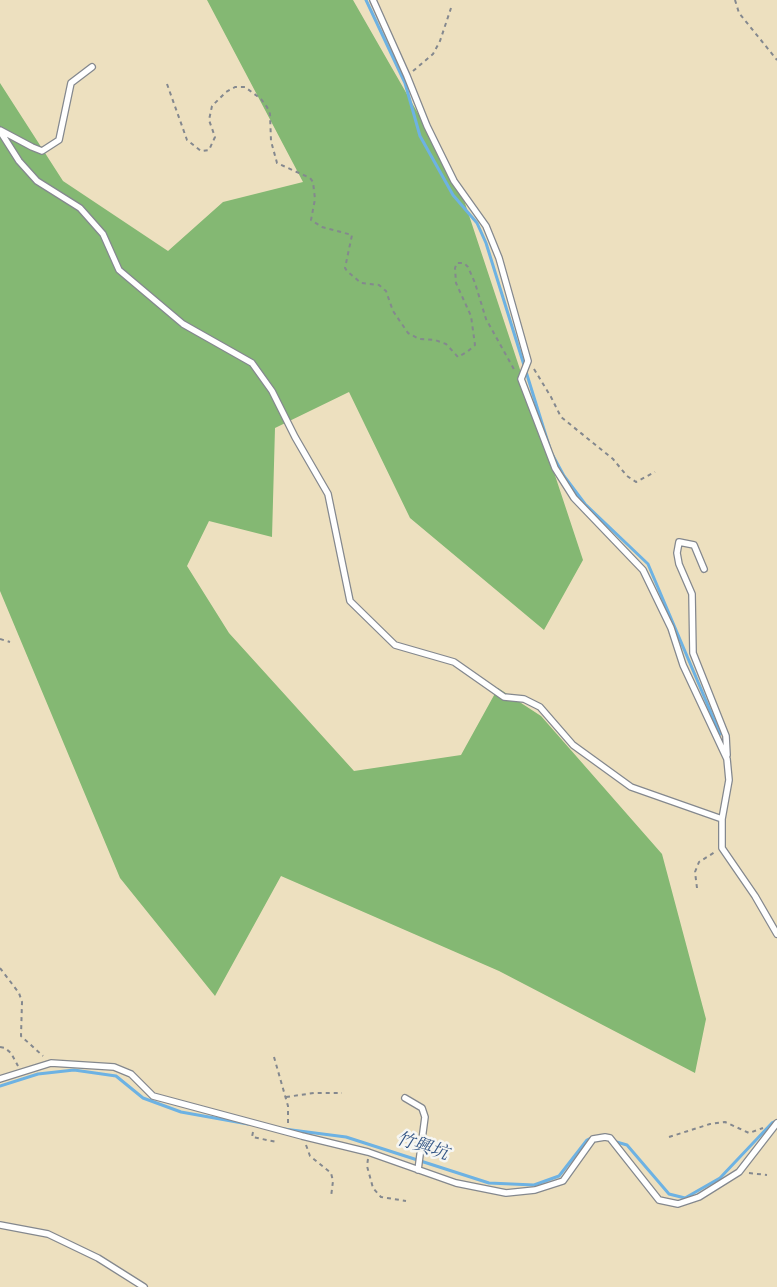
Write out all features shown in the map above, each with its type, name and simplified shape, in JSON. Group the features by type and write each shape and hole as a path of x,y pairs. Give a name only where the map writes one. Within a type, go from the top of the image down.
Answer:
{"lane":[{"path":"373,0 427,126 454,182 486,226 499,258 528,361 521,380 555,468 574,498 643,570 671,628 683,665 727,760"},
{"path":"0,130 42,151 59,140 71,84 92,67"},
{"path":"0,130 18,161 37,181 80,208 103,234 119,270 183,324 252,363 272,391 295,438 328,494 350,600 395,645 454,662 504,697 524,699 540,707 573,745 631,788 722,819"},
{"path":"704,569 694,545 679,542 677,553 679,564 692,594 693,653 726,736 729,780 722,819 722,848 755,896 777,934"},
{"path":"0,1080 51,1063 114,1067 131,1074 153,1096 368,1152 456,1183 506,1193 535,1190 563,1181 593,1139 605,1137 610,1138 659,1200 678,1204 699,1197 739,1172 777,1123"},
{"path":"405,1098 422,1108 426,1117 418,1170"},
{"path":"0,1226 48,1234 98,1258 144,1287"}],"path":[{"path":"735,0 739,13 777,60"},
{"path":"407,76 433,54 440,41 451,8"},
{"path":"167,84 187,140 201,151 209,150 215,137 209,120 212,106 226,92 235,87 245,88 261,99 268,107 270,114 272,141 277,163 310,178 313,182 315,199 311,220 322,227 352,236 345,268 347,271 361,283 379,285 386,291 394,311 408,333 419,339 435,340 446,344 458,357 475,345 471,316 456,283 455,268 457,263 464,263 475,282 486,319 521,380"},
{"path":"528,361 551,397 561,417 613,459 627,476 636,482 654,472"},
{"path":"0,639 10,642"},
{"path":"697,888 695,872 699,862 722,848"},
{"path":"0,968 19,993 22,1002 21,1036 51,1063"},
{"path":"0,1047 5,1048 11,1053 22,1072"},
{"path":"274,1057 288,1106 287,1131"},
{"path":"286,1096 342,1093"},
{"path":"253,1122 252,1137 277,1142"},
{"path":"669,1137 710,1124 725,1122 749,1134 777,1123"},
{"path":"302,1136 310,1156 331,1173 333,1181 331,1197"},
{"path":"368,1152 368,1166 373,1188 381,1197 406,1202"},
{"path":"739,1172 767,1175"}],"green space":[{"path":"207,0 353,0 459,185 583,560 544,630 410,518 349,392 275,428 272,537 209,521 187,566 229,633 354,771 461,755 498,688 541,716 662,854 706,1019 695,1073 499,971 281,876 215,996 120,878 0,591 0,83 63,181 168,251 223,202 303,182"}],"waterway":[{"path":"366,0 405,83 420,136 453,195 477,223 486,243 551,452 564,476 585,504 648,564 720,734"},
{"name":"竹興坑","path":"0,1086 38,1074 74,1070 116,1076 143,1098 181,1112 248,1124"},
{"name":"竹興坑","path":"613,1141 627,1145 669,1194 685,1198 720,1178 772,1123 777,1121"},
{"name":"竹興坑","path":"284,1129 346,1137 489,1183 534,1185 559,1176 587,1140 593,1137"}]}
